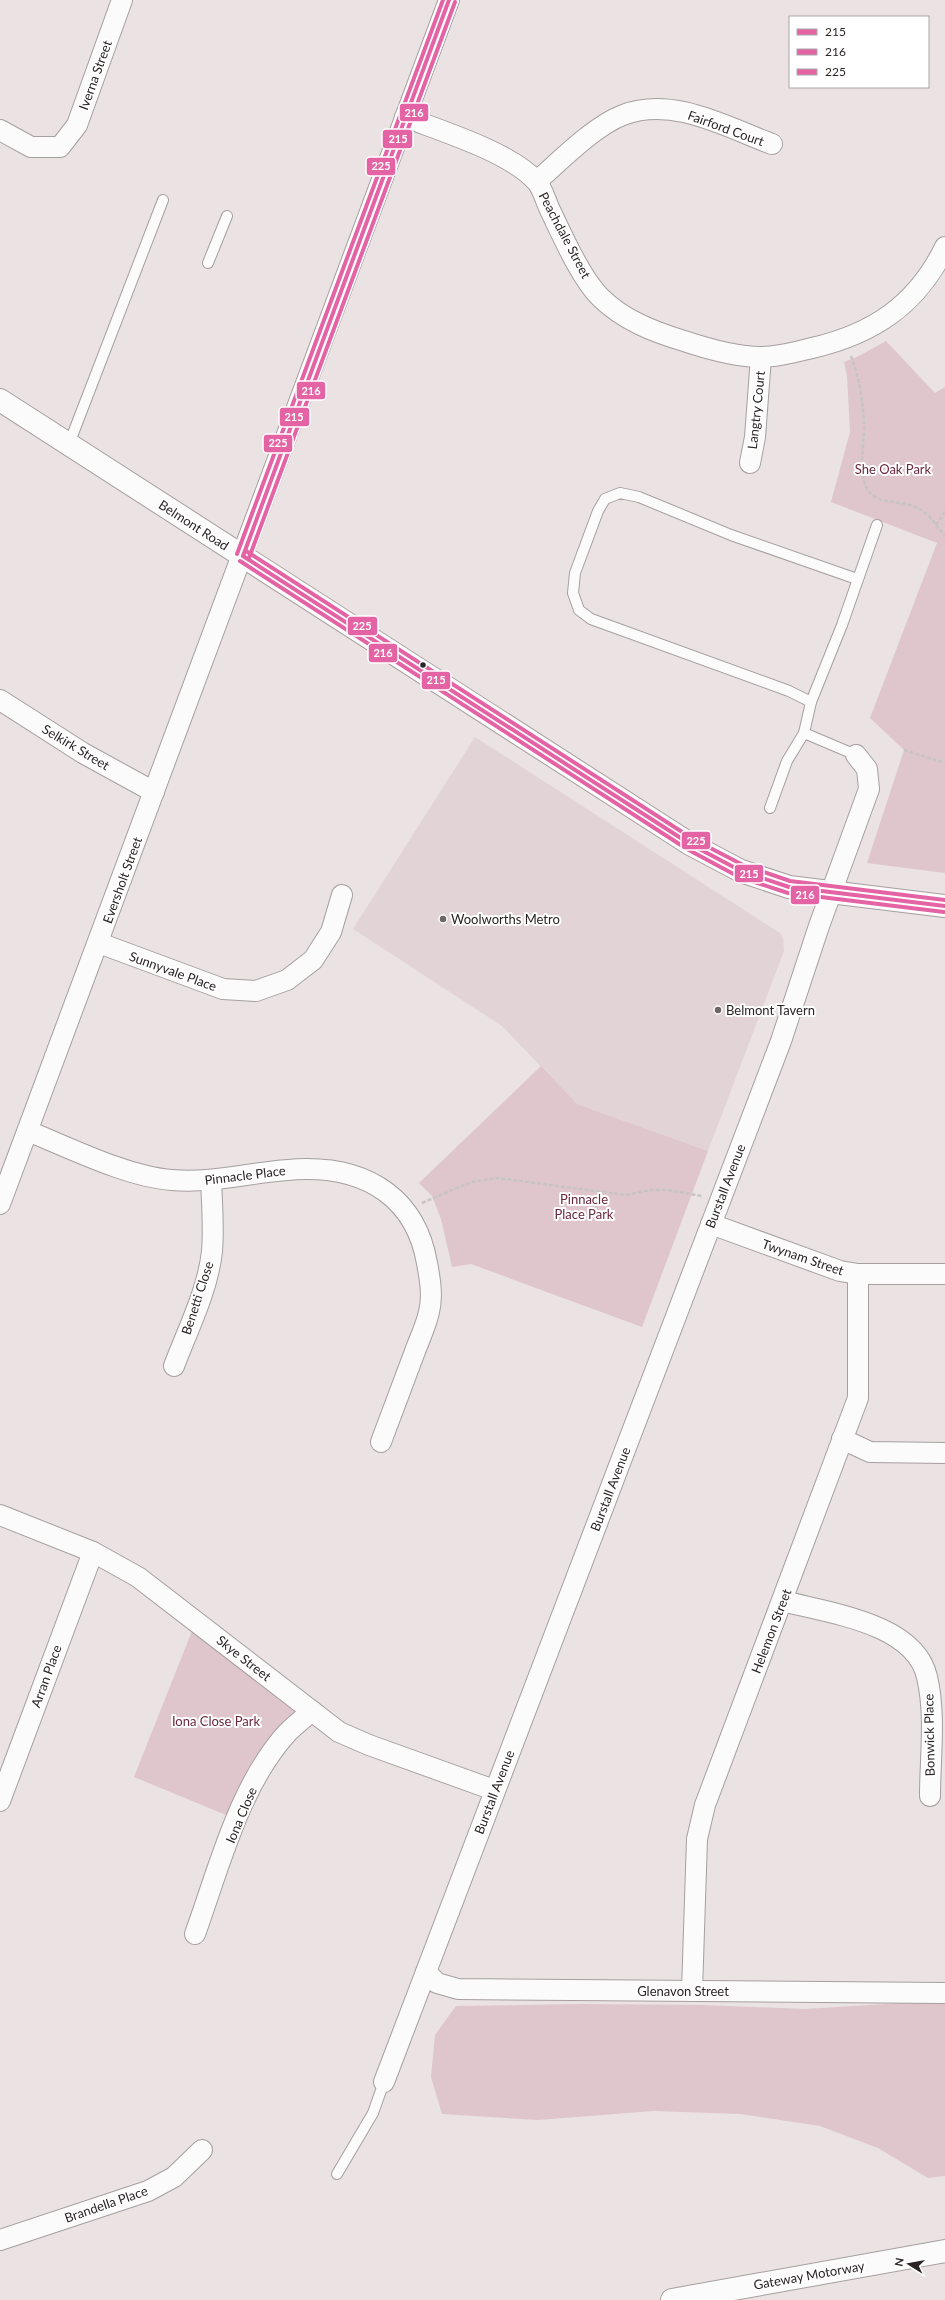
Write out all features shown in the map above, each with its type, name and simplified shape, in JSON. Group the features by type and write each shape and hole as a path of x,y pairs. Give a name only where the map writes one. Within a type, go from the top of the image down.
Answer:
{"main road":[{"name":"Belmont Road","path":"0,400 690,844 741,871 789,887 831,894 945,906"},
{"name":"Gateway Motorway","path":"672,2300 945,2251"}],"street":[{"name":"Iverna Street","path":"0,130 31,147 60,147 77,126 122,0"},
{"name":"Eversholt Street","path":"0,1204 99,943 449,0"},
{"name":"Fairford Court","path":"537,181 592,133 623,115 657,108 690,113 772,144"},
{"name":"Peachdale Street","path":"405,117 494,153 537,181 576,261 600,297 624,317 659,334 706,348 761,357 796,352 844,339 862,332 889,317 915,293 936,265 945,247"},
{"name":"Langtry Court","path":"750,463 755,436 761,357"},
{"name":"Selkirk Street","path":"0,700 83,753 154,792"},
{"name":"Burstall Avenue","path":"384,2082 494,1790 781,1041 831,894 869,789 867,769 856,756"},
{"name":"Sunnyvale Place","path":"99,943 222,989 256,991 287,980 313,960 331,932 342,895"},
{"name":"Pinnacle Place","path":"28,1131 139,1174 171,1180 211,1181 277,1170 309,1169 350,1175 379,1187 398,1201 417,1227 426,1254 431,1283 430,1311 381,1442"},
{"name":"Benetti Close","path":"174,1366 205,1284 212,1252 214,1226 211,1181"},
{"name":"Twynam Street","path":"711,1224 800,1258 840,1271 858,1274 945,1274"},
{"name":"Helemon Street","path":"692,1991 697,1839 705,1805 783,1601 858,1398 858,1274"},
{"path":"842,1439 870,1452 945,1453"},
{"name":"Skye Street","path":"0,1515 93,1552 138,1577 339,1732 369,1745 494,1790"},
{"name":"Arran Place","path":"0,1801 93,1552"},
{"name":"Bonwick Place","path":"783,1601 868,1623 897,1637 912,1649 927,1676 931,1705 930,1796"},
{"name":"Iona Close","path":"195,1934 243,1803 264,1766 287,1733 312,1711"},
{"name":"Glenavon Street","path":"426,1972 437,1982 458,1990 945,1993"},
{"name":"Brandella Place","path":"0,2240 148,2191 174,2177 202,2150"}],"lane":[{"path":"69,444 163,200"},
{"path":"208,263 227,216"},
{"path":"811,702 782,688 591,619 579,610 574,593 575,573 596,518 605,499 620,493 639,497 731,535 857,579"},
{"path":"770,808 787,761 804,734 811,702 842,625 877,525"},
{"path":"804,734 856,756"},
{"path":"338,2174 373,2113 384,2082"}],"path":[{"path":"844,339 859,380 864,422 864,480 868,491 876,498 915,507 930,516 945,536"},
{"path":"936,525 945,511"},
{"path":"904,750 945,763"},
{"path":"405,1210 471,1182 498,1178 625,1196 651,1190 667,1190 703,1196"}],"shaded area":[{"path":"475,737 780,933 783,938 784,951 708,1151 577,1104 502,1026 353,929"}],"green space":[{"name":"She Oak Park","path":"886,341 935,393 945,387 945,873 867,863 904,750 870,718 937,543 831,502 850,432 847,376 844,362 857,357"},
{"name":"Pinnacle Place Park","path":"541,1066 577,1104 708,1151 642,1327 471,1264 452,1267 441,1219 432,1196 419,1183"},
{"name":"Iona Close Park","path":"192,1631 296,1712 255,1759 226,1815 134,1777"},
{"path":"919,2002 945,2004 945,2176 928,2178 878,2148 820,2126 741,2114 653,2111 538,2120 442,2114 431,2077 435,2035 456,2006 583,2004 702,2005 805,2009"}],"transit line":[{"name":"225","path":"237,554 443,0"},
{"name":"215","path":"243,556 449,0"},
{"name":"216","path":"249,558 455,2"},
{"name":"225","path":"246,551 693,839 743,865 790,881 945,900"},
{"name":"215","path":"243,556 690,844 741,871 789,887 945,906"},
{"name":"216","path":"240,561 687,849 739,877 788,893 944,912"}],"place":[{"name":"Woolworths Metro","path":"443,919"},
{"name":"Belmont Tavern","path":"718,1010"}]}
